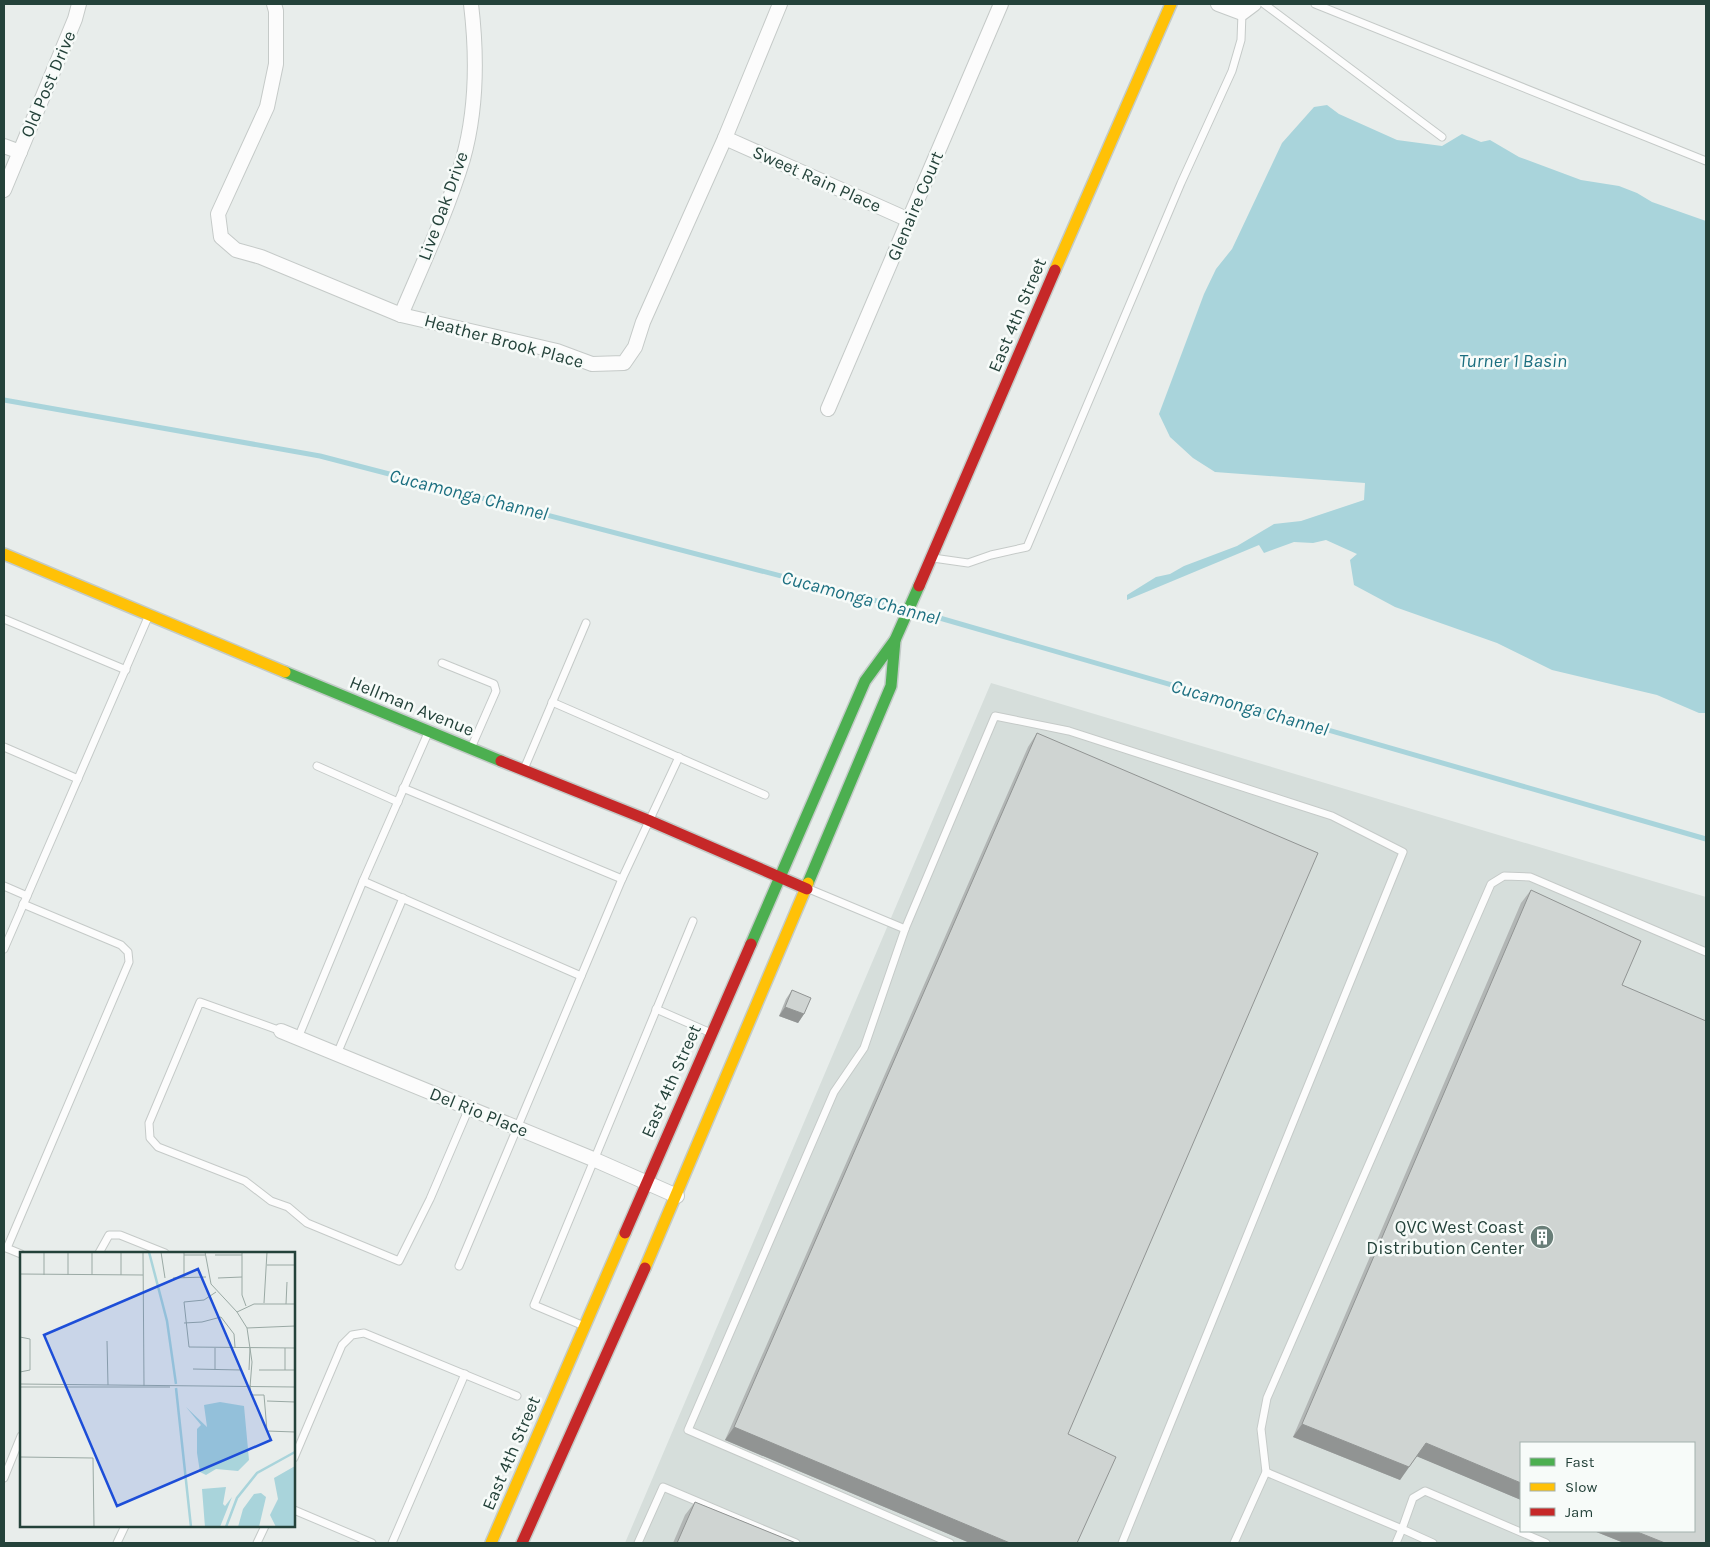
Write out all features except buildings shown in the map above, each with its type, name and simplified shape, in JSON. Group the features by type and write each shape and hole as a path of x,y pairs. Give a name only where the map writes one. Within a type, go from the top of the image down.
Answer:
{"main road":[{"name":"East 4th Street","path":"491,1543 865,681 895,640 1171,4"},
{"name":"Hellman Avenue","path":"4,554 428,732 648,820 807,889"},
{"name":"East 4th Street","path":"522,1543 677,1196 892,686 895,640"}],"street":[{"name":"Old Post Drive","path":"4,190 75,19 79,4"},
{"name":"Heather Brook Place","path":"274,4 276,11 276,64 268,107 218,214 220,237 236,250 261,257 401,314 557,351 592,364 624,363 635,347 643,322 725,138 780,4"},
{"name":"Live Oak Drive","path":"401,314 436,231 463,158 475,89 474,29 471,4"},
{"name":"Glenaire Court","path":"828,409 1001,4"},
{"path":"1218,4 1242,13 1254,4"},
{"name":"Sweet Rain Place","path":"725,138 909,220"},
{"path":"4,146 20,152"},
{"name":"Del Rio Place","path":"281,1031 593,1159 677,1196"}],"lane":[{"path":"1264,4 1442,137"},
{"path":"1315,4 1706,162"},
{"path":"931,558 968,563 991,555 1027,547 1181,183 1232,71 1241,40 1242,13"},
{"path":"4,949 149,615"},
{"path":"4,619 126,670"},
{"path":"524,770 586,623"},
{"path":"442,663 494,684 496,691 470,749"},
{"path":"552,702 765,795"},
{"path":"950,1543 688,1430 834,1092 864,1048 905,929 995,716 1069,731 1322,813 1403,852 1122,1543"},
{"path":"298,1038 428,732"},
{"path":"4,747 78,778"},
{"path":"459,1266 622,879 648,820 679,758"},
{"path":"317,766 398,802"},
{"path":"404,788 622,879"},
{"path":"1234,1543 1266,1472 1261,1429 1267,1398 1491,884 1504,876 1530,877 1706,952"},
{"path":"363,882 581,976"},
{"path":"4,886 27,896"},
{"path":"807,889 905,929"},
{"path":"337,1054 402,898"},
{"path":"20,1254 5,1248 129,962 128,952 121,945 23,904"},
{"path":"584,1326 534,1305 593,1159 694,921"},
{"path":"281,1031 200,1002 149,1123 150,1138 158,1147 245,1181 271,1201 288,1208 307,1223 399,1261 430,1199 469,1108"},
{"path":"656,1010 712,1033"},
{"path":"99,1252 109,1235 120,1235 162,1252"},
{"path":"295,1456 342,1345 352,1335 364,1333 517,1396"},
{"path":"392,1543 464,1374"},
{"path":"4,1478 20,1439"},
{"path":"4,1453 13,1457"},
{"path":"1266,1472 1433,1543"},
{"path":"638,1543 663,1487 796,1543"},
{"path":"1396,1543 1413,1498 1425,1491 1520,1532"},
{"path":"295,1510 372,1543"},
{"path":"117,1543 125,1527"},
{"path":"257,1543 265,1527"},
{"path":"1520,1532 1546,1543"}],"shaded area":[{"path":"991,683 1706,897 1706,1543 625,1543"}],"water":[{"name":"Turner 1 Basin","path":"1327,105 1339,114 1397,140 1442,146 1462,134 1481,142 1490,140 1519,157 1581,180 1619,186 1637,193 1652,202 1706,221 1706,713 1699,713 1657,695 1552,670 1497,643 1395,607 1354,585 1350,560 1357,554 1326,540 1313,543 1294,542 1264,553 1259,545 1127,600 1127,595 1156,577 1170,574 1184,566 1237,546 1274,524 1301,521 1364,500 1365,483 1215,472 1193,458 1170,437 1159,414 1204,294 1216,269 1232,249 1282,143 1314,107"}],"waterway":[{"name":"Cucamonga Channel","path":"4,400 320,456 904,608"},
{"name":"Cucamonga Channel","path":"912,610 1706,839"}],"traffic: fast":[{"path":"751,944 865,681 895,640 919,586"},
{"path":"808,883 891,686 895,640"},
{"path":"285,672 501,761"}],"traffic: slow":[{"path":"1055,270 1171,4"},
{"path":"4,554 285,672"},
{"path":"645,1268 808,883"},
{"path":"491,1543 625,1233"}],"traffic: jam":[{"path":"919,586 1055,270"},
{"path":"501,761 648,820 807,889"},
{"path":"625,1233 751,944"},
{"path":"522,1543 645,1268"}],"place":[{"name":"QVC West Coast Distribution Center","path":"1542,1237"}]}
